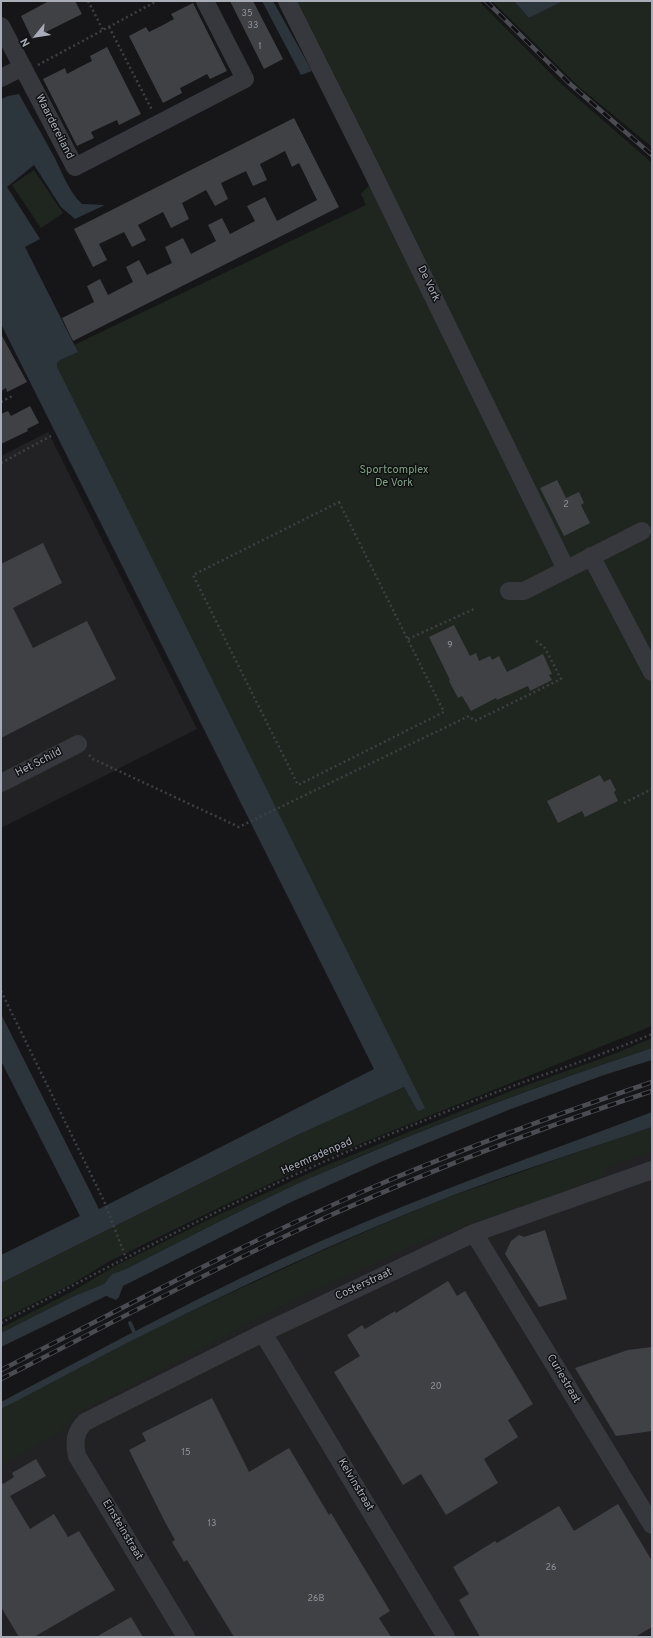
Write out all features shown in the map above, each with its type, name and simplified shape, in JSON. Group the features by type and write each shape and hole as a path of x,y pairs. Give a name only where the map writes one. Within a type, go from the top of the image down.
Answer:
{"street":[{"name":"Waardereiland","path":"1,26 75,166 245,80 205,1"},
{"name":"De Vork","path":"287,1 368,163 566,569"},
{"path":"1,78 24,69"},
{"path":"509,591 524,591 642,531"},
{"path":"591,556 652,672"},
{"name":"Het Schild","path":"1,783 78,744"},
{"name":"Costerstraat","path":"85,1422 263,1333 474,1233 652,1170"},
{"name":"Curiestraat","path":"474,1233 652,1525"},
{"name":"Kelvinstraat","path":"263,1333 446,1637"},
{"name":"Einsteinstraat","path":"85,1422 78,1429 75,1439 77,1456 186,1637"}],"path":[{"path":"88,1 103,30"},
{"path":"24,69 158,1"},
{"path":"109,27 159,123"},
{"path":"1,402 14,396"},
{"path":"1,463 51,436"},
{"path":"339,502 408,639 444,712 298,785 193,575 339,502"},
{"path":"408,639 474,609"},
{"path":"78,744 93,759 239,827 469,716 475,721 560,679 545,648 534,639"},
{"path":"624,804 652,789"},
{"path":"1,991 104,1201 126,1258"},
{"name":"Heemradenpad","path":"1,1323 126,1258 277,1183 367,1143 534,1078 613,1051 652,1034"}],"shaded area":[{"path":"262,1 273,1 312,71 301,75"},
{"path":"514,1 563,1 529,18"},
{"path":"19,94 55,158 72,192 82,204 105,205 75,219 61,207 34,165 7,187 40,239 25,247 78,352 60,360 57,363 57,367 425,1108 419,1111 417,1110 404,1087 293,1137 1,1283 1,1255 80,1216 1,1061 1,1014 99,1209 374,1069 1,324 1,99"},
{"path":"48,432 197,729 1,828 1,456"},
{"path":"652,1048 652,1060 604,1075 511,1109 383,1161 289,1203 123,1286 119,1297 116,1300 106,1296 1,1347 1,1333 74,1296 104,1284 112,1274 126,1269 310,1178 394,1142 480,1109 565,1077"},
{"path":"652,1112 652,1127 490,1182 436,1202 364,1232 258,1279 188,1313 115,1349 1,1409 1,1402 160,1318 280,1259 403,1206"},
{"path":"652,1141 652,1637 1,1637 1,1416"}],"green space":[{"name":"Sportcomplex De Vork","path":"286,1 479,1 559,82 652,163 652,1026 320,1160 110,1261 72,1284 1,1320 1,1283 293,1137 404,1087 417,1110 47,358 366,205 361,194 374,180"},
{"path":"492,1 514,1 529,18 563,1 652,1 652,147 578,86"},
{"path":"34,170 63,213 41,228 12,185"},
{"path":"652,1038 652,1048 565,1077 480,1108 394,1142 310,1178 126,1269 112,1274 104,1284 74,1296 1,1333 1,1328 71,1292 117,1265 214,1217 322,1167 516,1089 614,1054"},
{"path":"652,1127 652,1151 604,1168 607,1175 536,1202 437,1235 289,1302 80,1411 59,1433 1,1465 1,1409 153,1329 317,1253 438,1201"}],"building":[{"path":"49,1 75,1 82,14 32,39 21,16"},
{"path":"230,1 253,1 283,59 264,69"},
{"path":"193,3 227,71 210,79 207,74 180,88 182,93 163,103 129,36 146,27 149,32 163,25 174,19 171,14"},
{"path":"107,47 141,114 119,125 117,120 91,132 94,138 77,146 43,79 65,68 67,74 92,61 90,56"},
{"path":"294,118 339,207 73,341 62,318 94,302 87,286 100,279 108,295 133,282 126,267 139,260 147,275 172,263 165,247 183,238 191,254 216,241 208,225 222,218 230,234 255,221 247,206 265,197 277,221 317,200 299,163 292,167 285,151 260,164 267,180 253,186 246,171 221,183 228,199 215,206 206,190 182,203 189,219 171,228 163,212 138,225 146,240 132,247 124,232 99,244 107,260 93,267 74,229"},
{"path":"1,334 27,382 7,392 6,388 1,391"},
{"path":"30,406 39,423 27,429 28,431 1,444 1,414 8,411 11,416"},
{"path":"557,480 566,498 579,492 584,503 581,505 590,523 564,536 540,488"},
{"path":"43,543 62,583 13,608 33,648 87,621 116,679 1,738 1,564"},
{"path":"454,625 470,656 476,653 479,661 490,656 492,660 499,656 507,672 543,654 552,674 549,675 552,680 530,691 528,686 497,700 496,698 471,711 462,696 458,698 429,637"},
{"path":"600,775 604,782 610,779 616,790 614,792 618,801 585,817 582,811 558,823 547,801"},
{"path":"545,1230 567,1299 539,1307 505,1254 511,1241 519,1235 524,1237"},
{"path":"448,1281 457,1296 465,1291 533,1404 508,1420 518,1437 484,1459 498,1483 446,1515 421,1474 403,1485 334,1372 360,1356 347,1335 362,1325 365,1329 395,1311 396,1313"},
{"path":"652,1347 652,1431 616,1436 575,1368 628,1350"},
{"path":"212,1398 249,1472 289,1448 329,1515 331,1513 390,1611 379,1618 391,1637 234,1637 187,1560 184,1562 172,1542 175,1540 129,1450 146,1441 142,1433"},
{"path":"36,1459 46,1476 10,1496 30,1529 54,1514 68,1537 79,1531 115,1590 34,1637 19,1637 1,1607 1,1481 3,1484 14,1477 12,1473"},
{"path":"618,1504 652,1561 652,1627 635,1637 480,1637 459,1600 469,1594 453,1567 495,1541 497,1543 559,1506 574,1531"},
{"path":"131,1617 143,1637 96,1637"}],"waterway":[{"path":"130,1323 135,1334"}],"railway":[{"path":"486,1 569,83 652,155"},
{"path":"1,1370 226,1255 364,1191 435,1161 579,1107 652,1082"},
{"path":"1,1379 219,1268 380,1193 515,1139 652,1091"}]}
